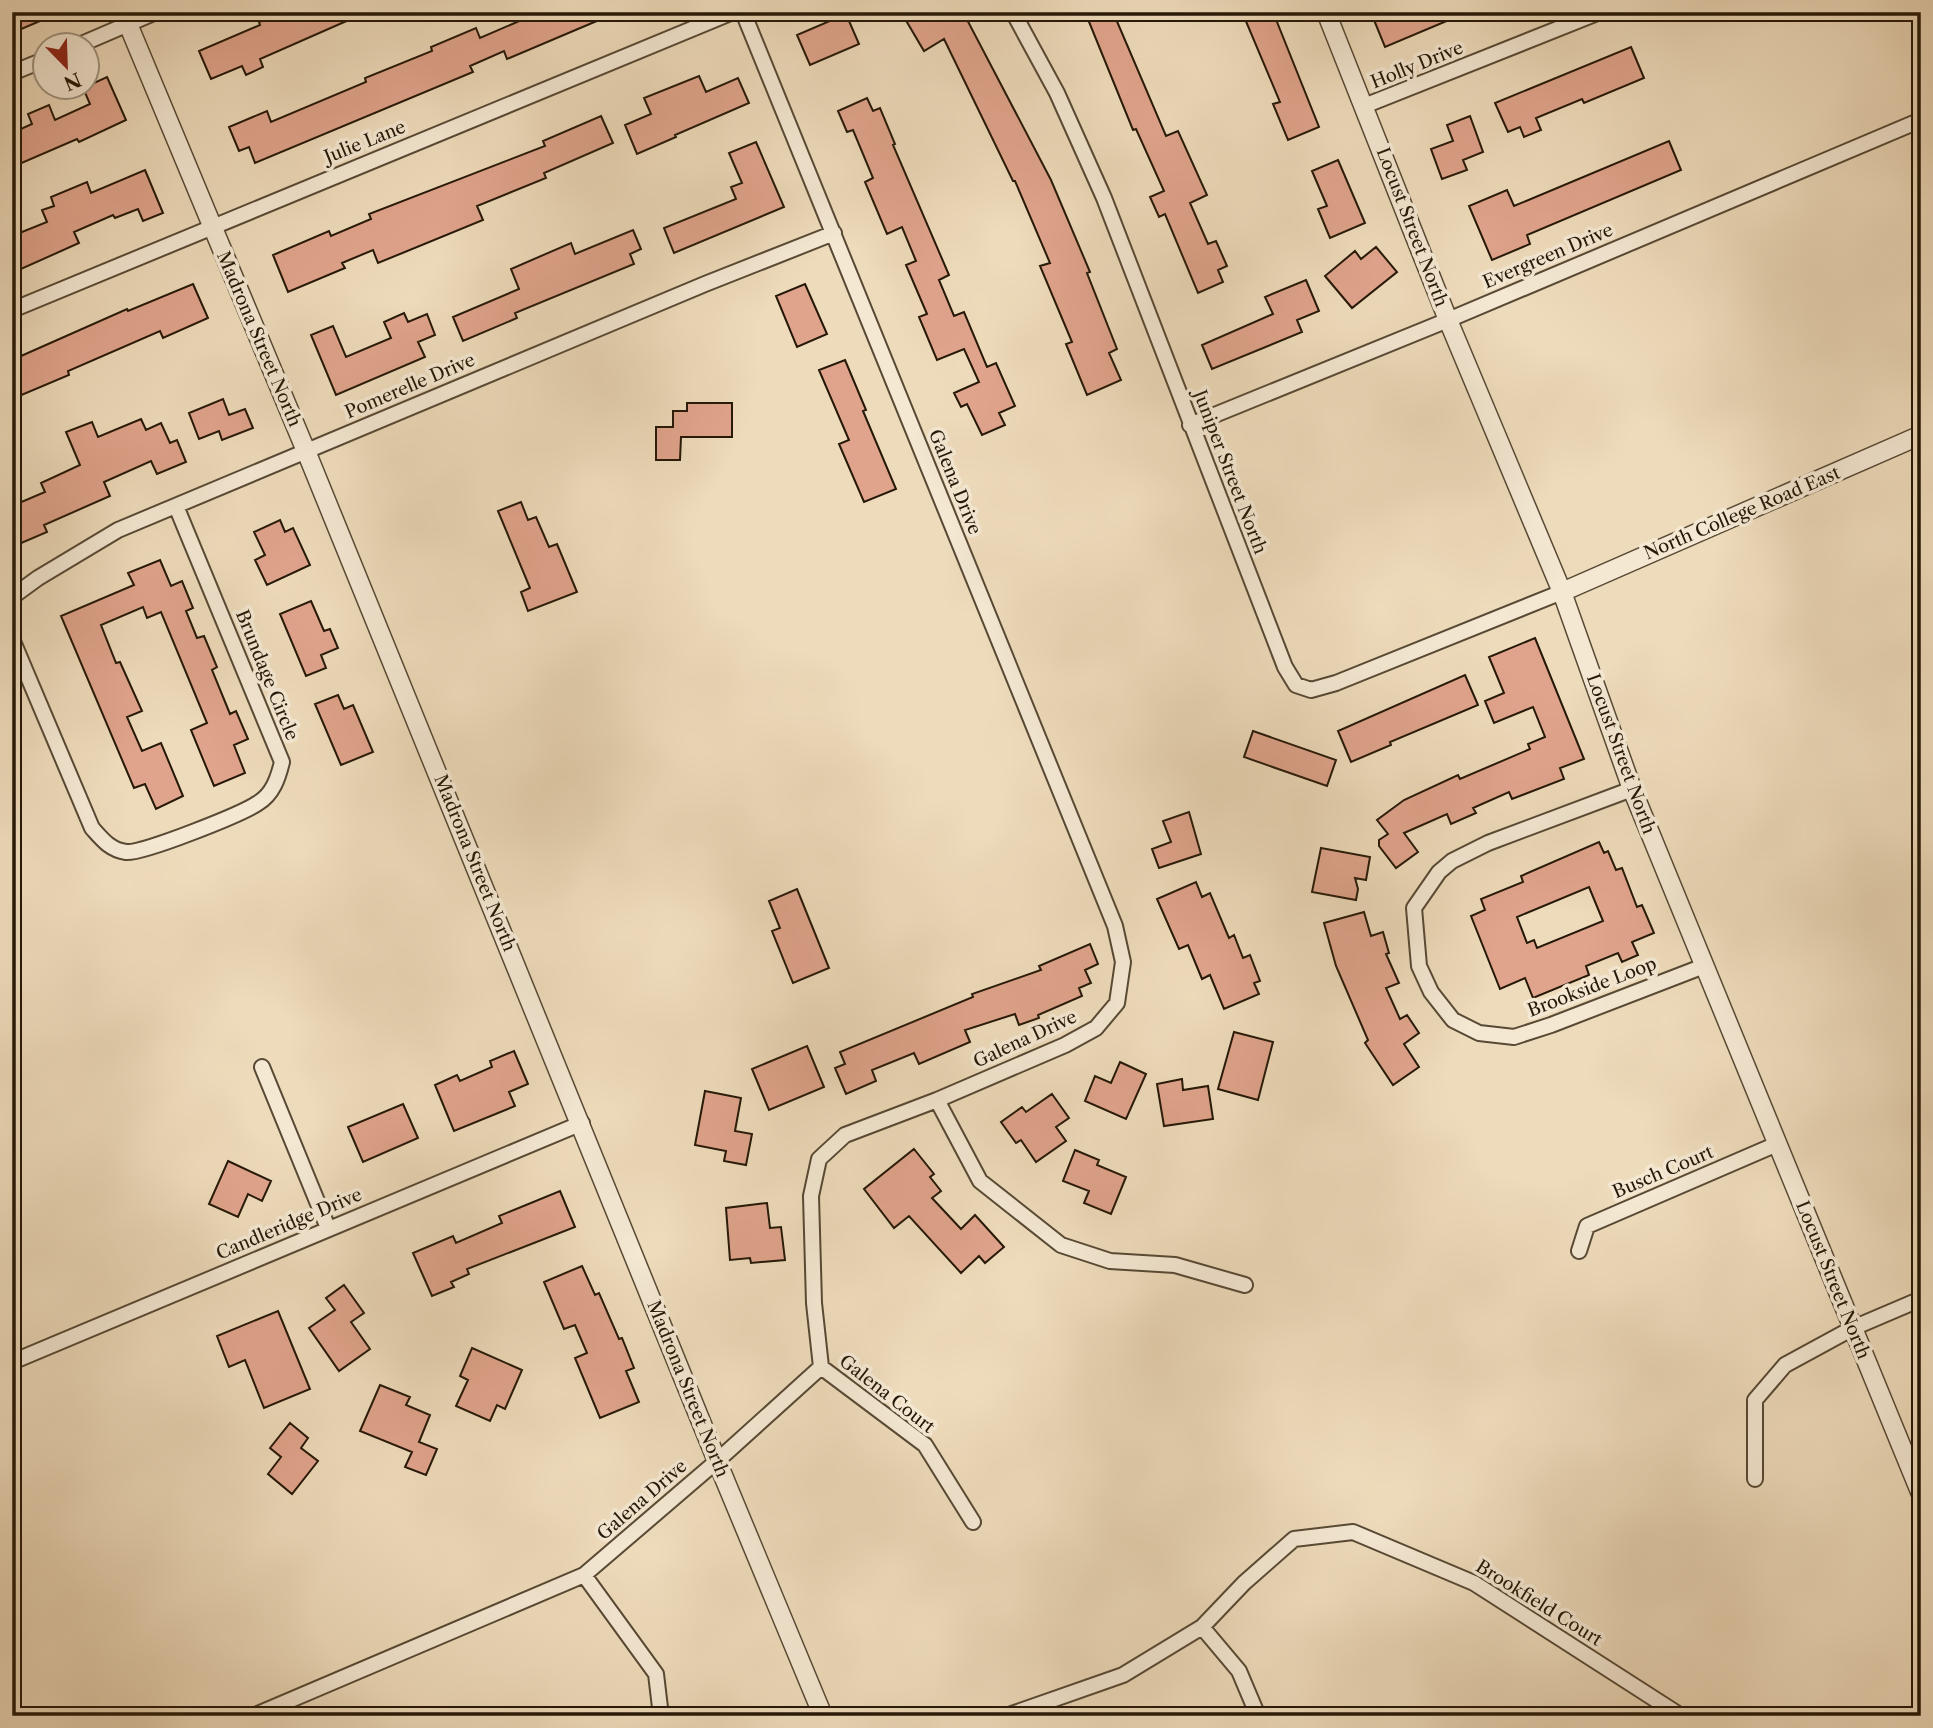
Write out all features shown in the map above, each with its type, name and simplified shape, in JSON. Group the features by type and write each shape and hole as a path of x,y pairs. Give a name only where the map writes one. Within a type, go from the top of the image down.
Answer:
{"street":[{"path":"101,32 125,18 156,12"},
{"name":"Julie Lane","path":"12,310 733,12"},
{"name":"Galena Drive","path":"253,1716 584,1575 821,1367 814,1303 811,1196 819,1159 845,1135 937,1100 1065,1045 1096,1028 1117,1003 1123,962 1115,926 743,12"},
{"name":"Juniper Street North","path":"1013,12 1057,93 1104,198 1285,667 1296,685 1311,690 1336,683 1562,592"},
{"name":"Locust Street North","path":"1326,12 1448,320 1562,592 1632,789 1921,1494"},
{"name":"Holly Drive","path":"1364,106 1600,12"},
{"name":"Madrona Street North","path":"125,18 306,451 582,1123 717,1461 824,1716"},
{"path":"12,73 32,65"},
{"name":"Evergreen Drive","path":"1190,425 1448,320 1921,120"},
{"name":"Pomerelle Drive","path":"12,597 38,578 118,530 834,233"},
{"name":"North College Road East","path":"1562,592 1921,435"},
{"name":"Brundage Circle","path":"12,639 92,828 109,847 128,852 152,849 259,803 276,785 282,762 176,506"},
{"name":"Brookside Loop","path":"1632,789 1488,843 1452,861 1439,872 1414,908 1419,966 1431,992 1453,1020 1479,1033 1514,1037 1704,966"},
{"path":"262,1068 328,1228"},
{"path":"937,1100 980,1181 1061,1245 1110,1261 1175,1265 1245,1284"},
{"name":"Candleridge Drive","path":"12,1362 582,1123"},
{"name":"Busch Court","path":"1579,1251 1587,1226 1777,1144"},
{"path":"1755,1479 1755,1400 1786,1365 1853,1328 1921,1299"},
{"name":"Galena Court","path":"821,1367 925,1445 973,1522"},
{"name":"Brookfield Court","path":"1006,1716 1123,1675 1202,1627 1244,1583 1294,1539 1353,1532 1474,1583 1681,1716"},
{"path":"584,1575 656,1674 661,1716"},
{"path":"1202,1627 1239,1671 1258,1716"}],"building":[{"path":"12,12 61,12 12,33"},
{"path":"281,12 367,12 260,59 263,67 246,75 242,66 211,79 199,51 260,25 259,22"},
{"path":"540,12 618,12 507,59 504,51 470,66 473,72 255,163 249,147 239,151 229,127 267,111 271,122 366,82 365,78 432,51 431,47 476,28 480,38"},
{"path":"901,12 963,12 1051,180 1090,272 1087,273 1117,349 1109,353 1121,380 1087,395 1066,344 1072,342 1040,266 1050,263 1015,181 944,39 924,51"},
{"path":"1085,12 1113,12 1166,136 1178,131 1207,195 1190,203 1208,244 1216,241 1227,266 1218,270 1223,282 1198,293 1165,214 1159,217 1150,197 1164,191 1136,129 1133,130"},
{"path":"1261,12 1273,12 1319,127 1288,140 1273,104 1280,102 1245,19"},
{"path":"1393,12 1468,12 1385,47 1374,20"},
{"path":"846,14 859,44 810,65 797,35"},
{"path":"1631,47 1644,78 1584,103 1582,99 1536,118 1541,130 1524,137 1520,127 1508,132 1495,103"},
{"path":"699,76 706,92 738,78 749,103 637,154 625,125 651,114 644,98"},
{"path":"107,77 126,120 79,142 77,139 17,165 12,154 12,133 32,124 28,114 49,105 55,120 90,104 89,102 102,102 102,79"},
{"path":"867,98 873,111 880,108 895,144 893,145 949,275 939,280 954,316 964,312 987,367 996,363 1015,406 999,413 1005,425 982,435 967,404 961,407 954,393 979,382 964,349 937,360 919,317 927,314 906,265 916,261 902,227 887,234 865,182 873,178 853,130 847,132 838,111"},
{"path":"601,116 613,143 544,173 546,178 477,206 483,220 378,263 373,250 342,263 345,268 288,292 273,255 329,231 331,236 371,219 369,214 545,146 543,141"},
{"path":"1470,116 1483,152 1463,160 1467,170 1442,179 1431,149 1453,141 1447,125"},
{"path":"1669,141 1681,170 1527,235 1530,244 1492,260 1469,206 1507,190 1514,206"},
{"path":"756,142 784,207 674,253 664,228 736,199 731,187 742,183 729,153"},
{"path":"1338,160 1365,223 1330,238 1318,209 1327,206 1312,171"},
{"path":"145,170 163,213 143,221 138,209 115,218 113,215 74,232 79,243 12,273 12,236 47,222 42,210 54,206 51,197 87,182 91,193"},
{"path":"633,230 641,249 630,254 634,264 515,313 517,318 463,341 453,317 519,289 511,269 571,243 575,254"},
{"path":"1376,247 1397,272 1352,308 1325,276 1355,251 1361,259"},
{"path":"1306,280 1319,311 1297,320 1302,332 1212,369 1202,345 1273,314 1265,297"},
{"path":"193,284 208,318 163,338 160,331 12,399 12,360 127,309 128,311"},
{"path":"805,284 827,334 797,347 776,296"},
{"path":"404,313 408,322 427,314 435,335 418,342 425,357 336,395 311,335 333,326 346,357 391,338 384,322"},
{"path":"845,360 896,489 864,502 839,444 849,440 819,370"},
{"path":"223,399 229,415 245,409 253,428 222,440 219,431 199,439 189,413"},
{"path":"687,403 732,403 732,437 681,437 680,460 656,460 656,427 673,427 673,411 687,411"},
{"path":"141,419 146,430 161,423 170,443 177,440 186,462 157,474 151,461 104,482 110,496 44,525 47,532 12,547 12,506 45,492 41,483 80,465 66,432 92,422 98,437"},
{"path":"521,502 528,520 536,517 549,547 557,544 577,592 528,611 521,592 530,588 498,511"},
{"path":"280,520 285,532 293,528 310,565 267,585 255,560 265,555 254,532"},
{"path":"160,560 171,586 182,581 193,608 186,611 197,638 204,636 217,667 212,670 230,714 236,711 248,739 234,745 245,773 214,786 191,730 207,723 161,612 147,618 143,607 101,625 116,663 120,662 142,711 127,717 142,751 161,743 183,796 156,809 145,784 134,788 61,616 134,585 128,573"},
{"path":"311,601 324,631 330,629 338,648 321,655 326,668 306,676 280,614"},
{"path":"1535,638 1584,759 1560,768 1564,779 1512,799 1509,792 1473,808 1476,813 1451,824 1447,814 1404,833 1418,852 1396,868 1379,846 1379,840 1388,834 1377,820 1404,800 1458,775 1460,779 1530,749 1528,744 1545,737 1533,707 1494,723 1485,701 1504,693 1489,657"},
{"path":"1465,675 1478,705 1390,742 1391,745 1351,762 1338,731"},
{"path":"338,695 344,709 353,705 373,752 341,765 315,704"},
{"path":"1253,731 1336,760 1327,786 1244,757"},
{"path":"1189,812 1201,854 1159,868 1152,849 1171,842 1163,821"},
{"path":"1599,842 1604,853 1608,851 1616,870 1622,868 1637,907 1642,905 1654,933 1632,942 1638,955 1622,962 1618,953 1586,966 1589,975 1533,998 1525,978 1500,989 1471,916 1485,910 1481,899 1523,882 1521,876","holes":["1589,887 1603,921 1537,948 1534,940 1527,943 1517,917"]},
{"path":"1321,848 1370,857 1366,880 1355,878 1358,889 1356,900 1312,892"},
{"path":"1196,882 1202,897 1210,893 1229,938 1234,935 1243,958 1250,955 1260,981 1254,983 1259,994 1224,1009 1210,975 1202,979 1188,945 1179,949 1157,899"},
{"path":"797,889 829,968 793,983 772,931 780,928 769,901"},
{"path":"1364,912 1371,936 1383,932 1389,953 1386,954 1399,983 1386,988 1400,1019 1407,1015 1419,1033 1404,1044 1419,1067 1393,1085 1365,1043 1368,1040 1336,966 1324,923"},
{"path":"1090,944 1098,964 1085,970 1091,983 1079,988 1082,996 1019,1025 1015,1014 965,1030 970,1042 919,1064 914,1053 872,1070 876,1081 846,1094 835,1068 845,1064 840,1052 973,997 972,994 1041,970 1039,966"},
{"path":"1234,1032 1273,1042 1258,1100 1218,1089"},
{"path":"807,1046 824,1087 769,1110 752,1069"},
{"path":"514,1051 528,1084 509,1092 515,1106 454,1131 435,1085 457,1075 460,1081 492,1067 490,1061"},
{"path":"1120,1062 1146,1074 1126,1119 1085,1101 1095,1076 1111,1083"},
{"path":"1182,1079 1183,1090 1208,1086 1213,1119 1164,1126 1157,1084"},
{"path":"705,1091 741,1098 735,1131 752,1134 746,1165 724,1161 726,1151 695,1145"},
{"path":"1052,1094 1069,1118 1056,1127 1066,1141 1036,1162 1021,1140 1016,1143 1001,1122 1022,1107 1026,1112"},
{"path":"403,1104 418,1138 363,1162 348,1127"},
{"path":"914,1149 934,1174 930,1177 941,1191 932,1198 961,1229 975,1215 1004,1247 985,1263 979,1256 961,1273 909,1216 894,1228 864,1189"},
{"path":"1075,1150 1099,1160 1097,1165 1126,1177 1111,1214 1084,1203 1089,1191 1063,1181"},
{"path":"228,1161 271,1181 262,1201 248,1194 238,1217 209,1204"},
{"path":"560,1191 575,1227 467,1269 469,1274 451,1282 454,1287 432,1296 413,1253 453,1236 456,1243 502,1223 499,1216"},
{"path":"767,1203 770,1228 781,1227 785,1260 751,1263 750,1258 730,1260 726,1208"},
{"path":"582,1266 595,1295 599,1293 619,1339 622,1338 634,1368 626,1371 639,1402 600,1418 575,1358 587,1353 575,1325 564,1329 544,1282"},
{"path":"344,1285 364,1313 351,1322 370,1349 339,1371 309,1328 335,1310 326,1298"},
{"path":"278,1311 310,1389 264,1408 245,1360 229,1367 217,1336"},
{"path":"472,1348 522,1370 505,1409 497,1405 490,1421 456,1406 468,1380 460,1376"},
{"path":"380,1385 410,1397 406,1405 430,1415 419,1442 437,1449 426,1475 405,1467 412,1452 360,1431"},
{"path":"290,1423 308,1438 301,1448 318,1461 292,1494 268,1474 281,1457 270,1448"}]}
